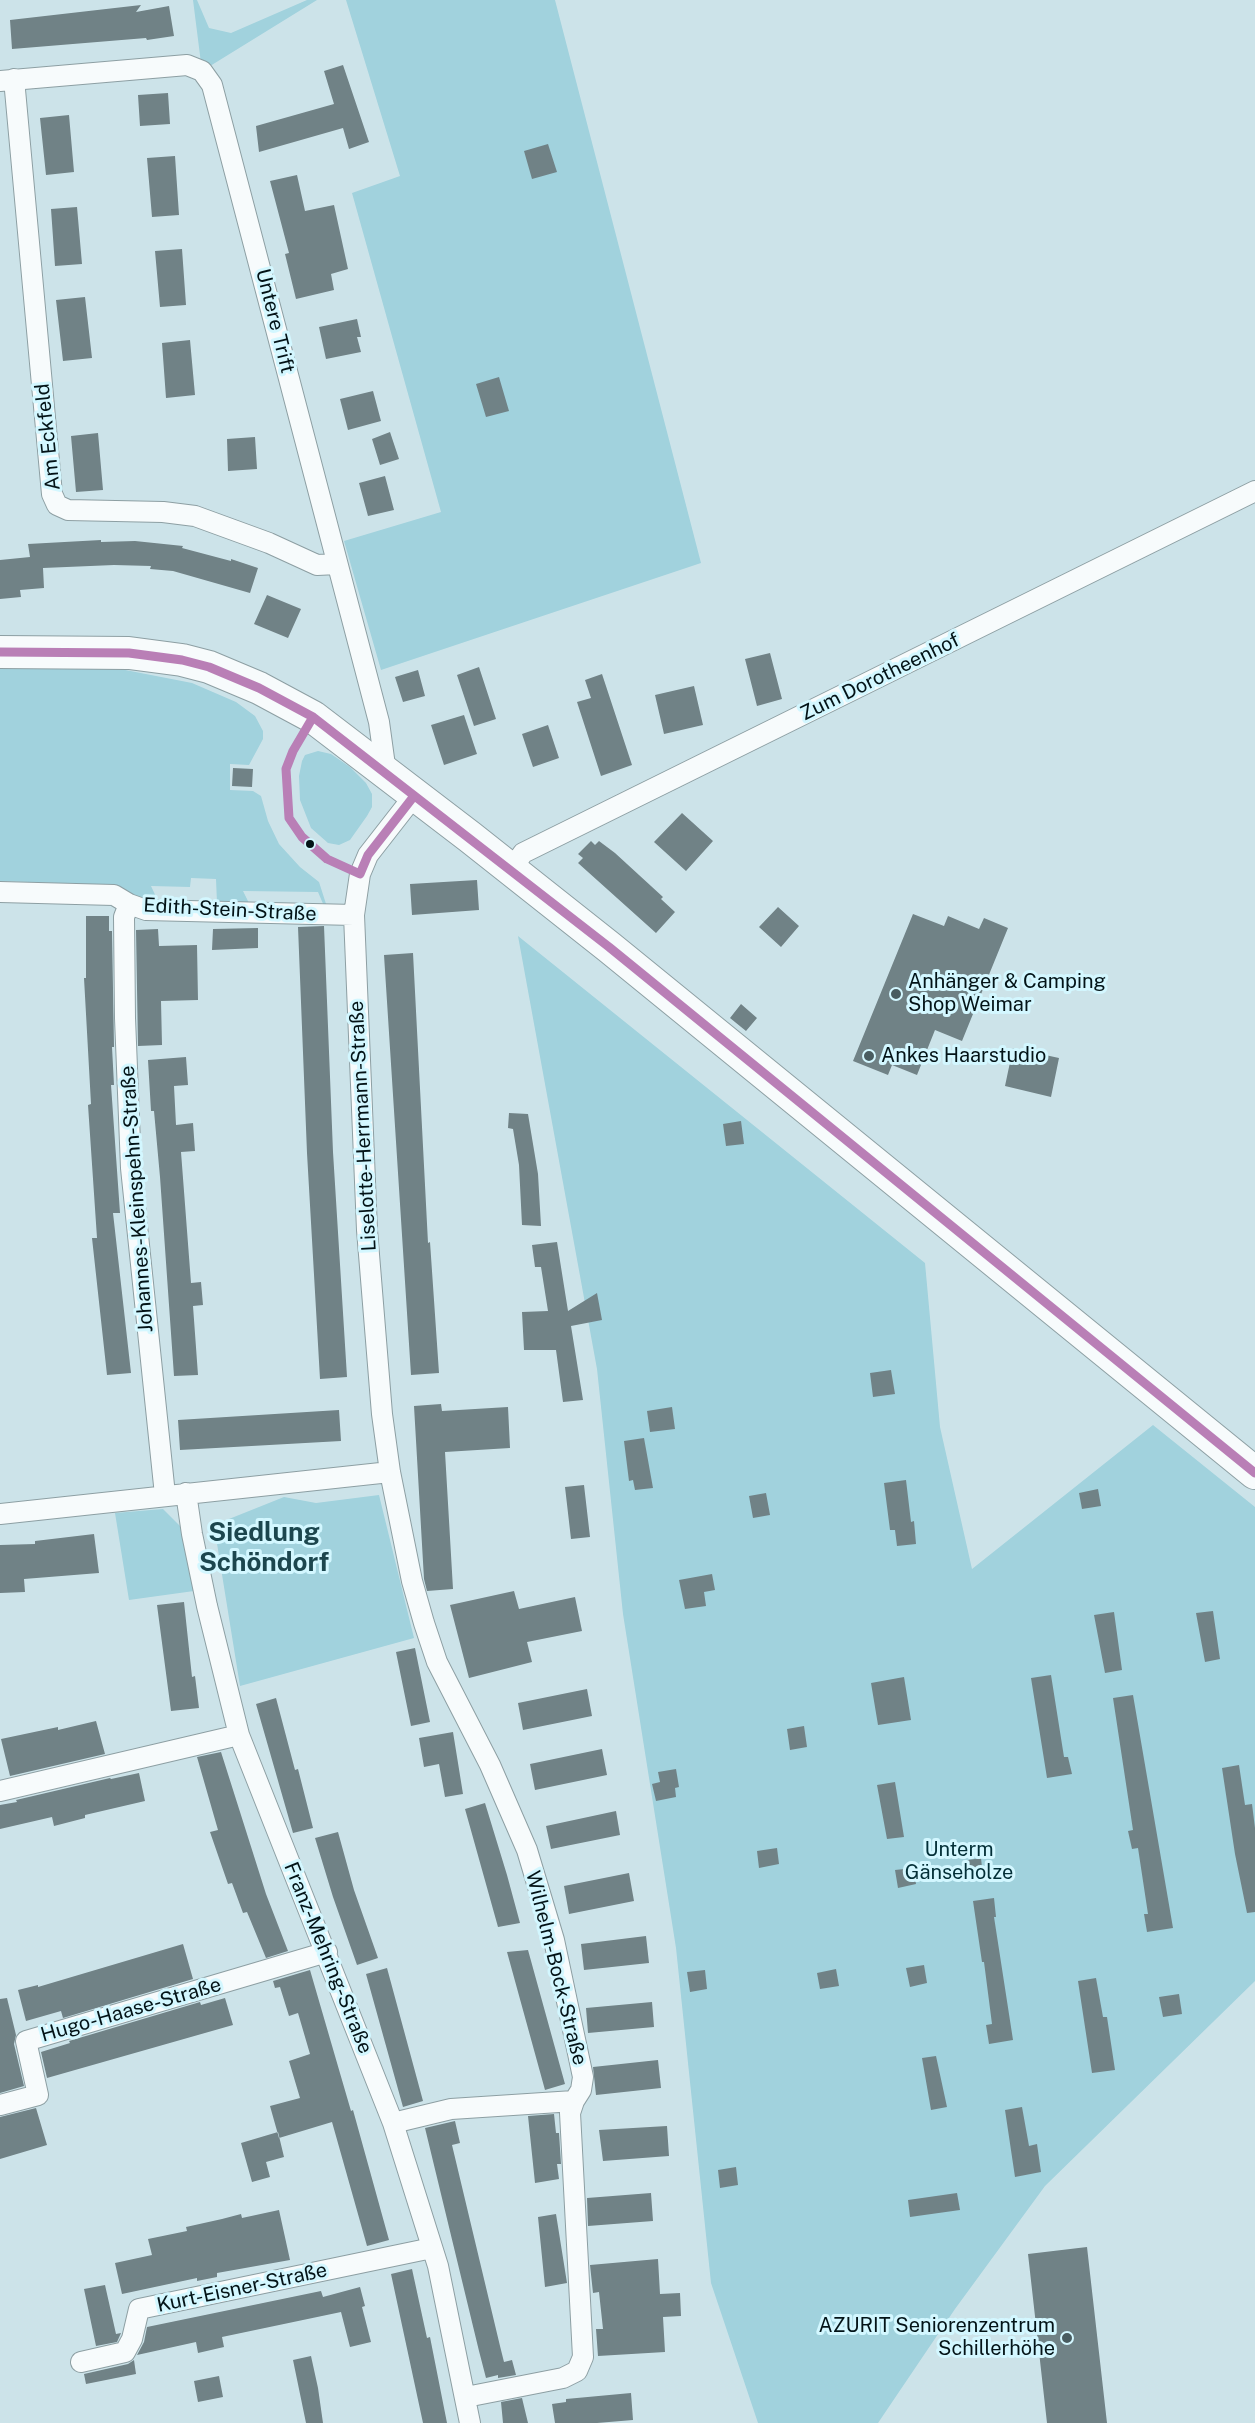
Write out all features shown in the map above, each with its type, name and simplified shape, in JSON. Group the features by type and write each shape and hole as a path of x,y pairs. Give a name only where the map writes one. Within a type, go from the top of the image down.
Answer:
{"main road":[{"path":"0,652 129,652 182,660 209,667 259,688 313,717 511,870 1255,1473"}],"street":[{"name":"Untere Trift","path":"7,80 187,65 202,71 212,85 379,722 386,773"},
{"name":"Am Eckfeld","path":"7,80 52,494 57,505 68,510 163,512 195,516 249,535 317,565 337,564"},
{"name":"Zum Dorotheenhof","path":"511,870 524,853 1255,491"},
{"name":"Liselotte-Herrmann-Straße","path":"390,1472 377,1366 367,1230 354,915 360,874 368,855 414,796"},
{"name":"Edith-Stein-Straße","path":"0,892 114,895 146,910 354,915"},
{"name":"Johannes-Kleinspehn-Straße","path":"129,904 124,917 124,939 131,1168 165,1495"},
{"path":"0,1514 390,1472"},
{"name":"Wilhelm-Bock-Straße","path":"390,1472 412,1581 434,1652 509,1805 527,1850 554,1940 583,2078 581,2090 570,2113 582,2357 577,2372 563,2378 466,2397"},
{"name":"Franz-Mehring-Straße","path":"186,1493 204,1596 239,1735 393,2123 438,2266 470,2423"},
{"path":"0,1791 239,1735"},
{"name":"Hugo-Haase-Straße","path":"0,2104 38,2096 26,2041 327,1952"},
{"path":"393,2123 451,2109 574,2101"},
{"name":"Kurt-Eisner-Straße","path":"81,2362 125,2352 132,2340 139,2309 432,2248"}],"green space":[{"path":"193,0 197,0 209,28 231,33 307,0 317,0 202,71"},
{"path":"346,0 555,0 701,563 381,670 344,541 441,512 352,193 400,176"},
{"path":"0,666 115,668 192,683 236,702 255,716 263,731 263,739 249,765 230,764 230,790 253,791 261,796 268,821 279,844 300,867 319,882 327,907 324,906 318,892 243,891 250,905 217,903 216,879 191,878 190,887 151,886 158,901 140,899 116,885 0,881"},
{"path":"318,751 331,754 350,767 366,783 372,794 372,807 367,816 350,840 339,845 328,843 311,828 300,800 299,776 302,761 305,755"},
{"name":"Unterm Gänseholze","path":"518,936 925,1263 940,1427 972,1569 1153,1425 1255,1507 1255,1981 1045,2186 955,2309 878,2423 758,2423 711,2283 676,1948 623,1614 597,1369"},
{"path":"379,1495 414,1638 240,1686 214,1525 284,1497 316,1503"},
{"path":"163,1509 180,1526 194,1591 129,1600 115,1513"}],"building":[{"path":"141,5 136,12 169,6 174,36 147,40 146,38 12,49 10,20"},
{"path":"343,65 369,142 349,149 343,128 259,152 256,126 334,104 324,71"},
{"path":"168,93 170,124 140,126 138,95"},
{"path":"69,115 74,172 46,175 40,118"},
{"path":"548,144 557,172 532,179 524,151"},
{"path":"175,156 179,215 152,217 147,158"},
{"path":"297,175 305,211 334,205 348,269 331,274 334,290 296,299 285,254 289,253 270,181"},
{"path":"77,207 82,264 55,266 51,209"},
{"path":"182,249 186,305 160,307 155,251"},
{"path":"85,297 92,358 63,361 56,300"},
{"path":"357,319 361,337 357,337 361,352 326,359 319,327"},
{"path":"190,340 195,395 166,398 162,343"},
{"path":"499,377 509,411 486,417 476,384"},
{"path":"373,391 381,421 348,430 340,399"},
{"path":"390,432 399,459 380,465 372,439"},
{"path":"98,433 103,490 76,492 71,436"},
{"path":"255,437 257,469 228,471 227,439"},
{"path":"385,476 394,510 368,516 359,483"},
{"path":"101,540 101,542 135,541 183,546 182,548 231,561 231,559 258,568 250,593 173,571 150,569 151,566 43,568 44,588 20,590 21,597 0,599 0,560 30,557 28,544"},
{"path":"267,595 301,609 288,638 254,624"},
{"path":"770,653 782,699 757,706 745,659"},
{"path":"479,667 496,719 474,726 457,675"},
{"path":"418,670 425,696 403,702 395,677"},
{"path":"602,674 632,765 601,776 577,702 591,698 585,680"},
{"path":"694,686 703,725 664,734 655,695"},
{"path":"464,715 477,754 444,765 431,725"},
{"path":"548,725 559,758 533,767 522,734"},
{"path":"233,768 253,769 252,787 232,786"},
{"path":"682,813 713,841 686,871 654,842"},
{"path":"591,841 595,845 599,841 615,853 663,897 661,899 675,912 656,933 578,863 583,858 578,854"},
{"path":"477,880 479,910 412,915 410,884"},
{"path":"778,907 799,926 781,947 759,927"},
{"path":"913,914 944,926 948,916 979,929 984,918 1008,928 962,1041 935,1030 917,1075 892,1065 888,1075 853,1061"},
{"path":"86,916 109,916 109,931 112,931 114,1085 111,1085 120,1213 113,1213 131,1373 107,1375 92,1238 97,1238 88,1105 91,1104 84,978 86,978"},
{"path":"324,926 333,1152 347,1377 320,1379 307,1153 298,927"},
{"path":"258,928 258,948 212,950 213,929"},
{"path":"158,929 159,946 197,945 198,1000 161,1001 162,1045 138,1046 136,930"},
{"path":"413,953 428,1243 430,1242 439,1373 411,1375 384,955"},
{"path":"741,1004 757,1018 746,1031 730,1018"},
{"path":"1013,1048 1059,1058 1051,1097 1005,1086"},
{"path":"186,1057 188,1085 174,1086 176,1125 193,1123 195,1151 181,1152 191,1283 201,1282 203,1305 193,1306 198,1375 174,1376 160,1177 154,1111 151,1111 148,1060"},
{"path":"509,1113 528,1114 538,1174 541,1226 522,1225 519,1165 513,1129 508,1128"},
{"path":"741,1121 744,1144 726,1146 723,1124"},
{"path":"557,1242 568,1311 597,1293 602,1320 571,1326 583,1400 563,1402 556,1350 524,1350 522,1312 548,1311 541,1267 535,1267 532,1245"},
{"path":"891,1370 895,1394 873,1397 870,1373"},
{"path":"441,1404 442,1411 508,1407 510,1448 445,1452 453,1589 427,1591 424,1579 414,1406"},
{"path":"672,1407 675,1429 650,1432 647,1411"},
{"path":"339,1410 341,1441 180,1450 178,1420"},
{"path":"644,1438 653,1488 635,1490 633,1480 629,1481 624,1441"},
{"path":"906,1480 916,1544 897,1546 895,1530 890,1530 884,1483"},
{"path":"584,1485 590,1537 571,1539 565,1487"},
{"path":"1098,1489 1101,1506 1082,1509 1079,1493"},
{"path":"766,1493 770,1515 753,1518 749,1496"},
{"path":"94,1534 99,1573 24,1579 25,1592 0,1593 0,1545 35,1544 35,1541"},
{"path":"712,1574 715,1590 704,1592 706,1606 685,1609 679,1580"},
{"path":"514,1591 519,1609 575,1597 582,1631 527,1642 532,1662 469,1678 450,1605"},
{"path":"184,1602 192,1677 195,1676 199,1708 171,1711 157,1605"},
{"path":"1213,1611 1220,1659 1205,1662 1196,1613"},
{"path":"1114,1612 1122,1670 1105,1673 1094,1615"},
{"path":"415,1648 430,1722 411,1726 396,1652"},
{"path":"1051,1675 1064,1757 1068,1757 1072,1774 1047,1778 1031,1678"},
{"path":"904,1677 911,1720 878,1725 871,1683"},
{"path":"587,1689 592,1716 523,1730 518,1703"},
{"path":"1133,1695 1173,1928 1147,1932 1144,1914 1148,1914 1138,1848 1132,1849 1128,1831 1133,1830 1113,1698"},
{"path":"276,1698 313,1828 293,1833 256,1704"},
{"path":"96,1721 105,1754 10,1776 1,1739"},
{"path":"804,1726 807,1747 790,1750 787,1729"},
{"path":"453,1732 463,1794 445,1797 439,1764 424,1767 419,1738"},
{"path":"602,1749 607,1775 535,1790 530,1764"},
{"path":"221,1752 266,1894 288,1951 266,1958 247,1912 243,1913 232,1883 228,1884 210,1832 218,1830 197,1757"},
{"path":"1239,1765 1245,1805 1252,1804 1255,1828 1255,1912 1247,1913 1235,1854 1222,1768"},
{"path":"676,1769 679,1787 675,1788 676,1797 656,1801 652,1784 660,1782 658,1772"},
{"path":"139,1773 145,1801 85,1815 85,1818 54,1826 52,1817 0,1829 0,1805"},
{"path":"895,1782 904,1837 887,1839 877,1785"},
{"path":"485,1803 520,1923 498,1927 465,1809"},
{"path":"616,1811 620,1835 551,1849 546,1826"},
{"path":"338,1832 354,1890 378,1958 357,1965 315,1838"},
{"path":"777,1848 779,1864 759,1868 757,1851"},
{"path":"981,1858 983,1877 964,1879 962,1861"},
{"path":"913,1868 916,1884 898,1888 895,1870"},
{"path":"629,1873 634,1901 569,1914 564,1886"},
{"path":"994,1898 996,1917 994,1917 1013,2040 989,2044 986,2025 992,2024 973,1901"},
{"path":"646,1936 649,1963 584,1970 581,1944"},
{"path":"183,1944 193,1979 63,2018 61,2011 26,2021 18,1990 38,1985 38,1987"},
{"path":"528,1950 565,2084 545,2090 507,1952"},
{"path":"924,1965 927,1983 910,1987 906,1968"},
{"path":"387,1968 423,2101 403,2107 366,1974"},
{"path":"836,1969 839,1986 820,1989 817,1973"},
{"path":"310,1970 351,2111 353,2110 389,2240 367,2246 332,2122 279,2138 270,2106 300,2098 289,2061 310,2054 298,2013 289,2016 280,1987 275,1988 273,1981"},
{"path":"705,1970 707,1989 690,1992 687,1972"},
{"path":"1096,1978 1103,2017 1107,2017 1115,2070 1092,2073 1078,1981"},
{"path":"1179,1994 1182,2014 1163,2017 1159,1997"},
{"path":"7,1998 16,2035 14,2044 24,2086 0,2093 0,1999"},
{"path":"225,1998 233,2025 47,2078 41,2052 70,2043 69,2041 200,2002 201,2005"},
{"path":"652,2002 654,2027 588,2033 586,2008"},
{"path":"936,2056 947,2107 931,2110 922,2058"},
{"path":"658,2060 661,2088 596,2095 593,2067"},
{"path":"1022,2107 1029,2146 1037,2144 1041,2172 1015,2177 1005,2110"},
{"path":"36,2108 47,2145 0,2159 0,2117"},
{"path":"554,2114 556,2133 559,2133 561,2164 557,2164 559,2179 535,2183 528,2116"},
{"path":"455,2121 460,2143 452,2145 500,2346 504,2362 512,2360 516,2375 486,2378 425,2128"},
{"path":"667,2126 669,2156 603,2161 599,2130"},
{"path":"278,2132 284,2157 266,2162 270,2177 252,2182 241,2143"},
{"path":"736,2167 738,2185 720,2188 718,2170"},
{"path":"651,2193 653,2221 588,2226 587,2198"},
{"path":"957,2193 960,2210 910,2217 908,2200"},
{"path":"279,2210 290,2260 217,2273 217,2277 197,2281 197,2278 122,2294 115,2263 152,2255 148,2239 187,2231 186,2227 241,2214 242,2218"},
{"path":"556,2214 567,2283 545,2287 538,2217"},
{"name":"AZURIT Seniorenzentrum Schillerhöhe","path":"1087,2247 1107,2423 1047,2423 1028,2254"},
{"path":"658,2259 660,2294 680,2293 681,2316 663,2317 665,2352 598,2356 596,2329 603,2329 599,2292 593,2293 590,2265"},
{"path":"412,2269 427,2338 430,2337 447,2423 423,2423 391,2274"},
{"path":"105,2285 116,2334 121,2333 117,2342 96,2346 84,2289"},
{"path":"360,2287 365,2306 362,2307 371,2342 350,2347 341,2312 222,2337 224,2347 198,2353 196,2342 137,2355 144,2342 147,2327 321,2291 323,2297"},
{"path":"311,2356 323,2423 306,2423 293,2360"},
{"path":"134,2360 136,2374 86,2384 84,2374 128,2364"},
{"path":"219,2376 223,2397 198,2402 194,2381"},
{"path":"631,2393 633,2420 555,2423 552,2404 566,2402 566,2399"},
{"path":"522,2398 528,2423 503,2423 501,2402"}],"transit line":[{"path":"0,652 129,653 182,660 209,667 259,688 313,717 609,947 1255,1473"},
{"path":"313,717 293,751 286,769 289,818 302,837 327,859 360,874 368,855 414,796"}],"place":[{"name":"Anhänger & Camping Shop Weimar","path":"896,994"},
{"name":"Ankes Haarstudio","path":"869,1056"},
{"name":"AZURIT Seniorenzentrum Schillerhöhe","path":"1067,2338"}],"district":[{"name":"Siedlung Schöndorf","path":"264,1548"}]}
